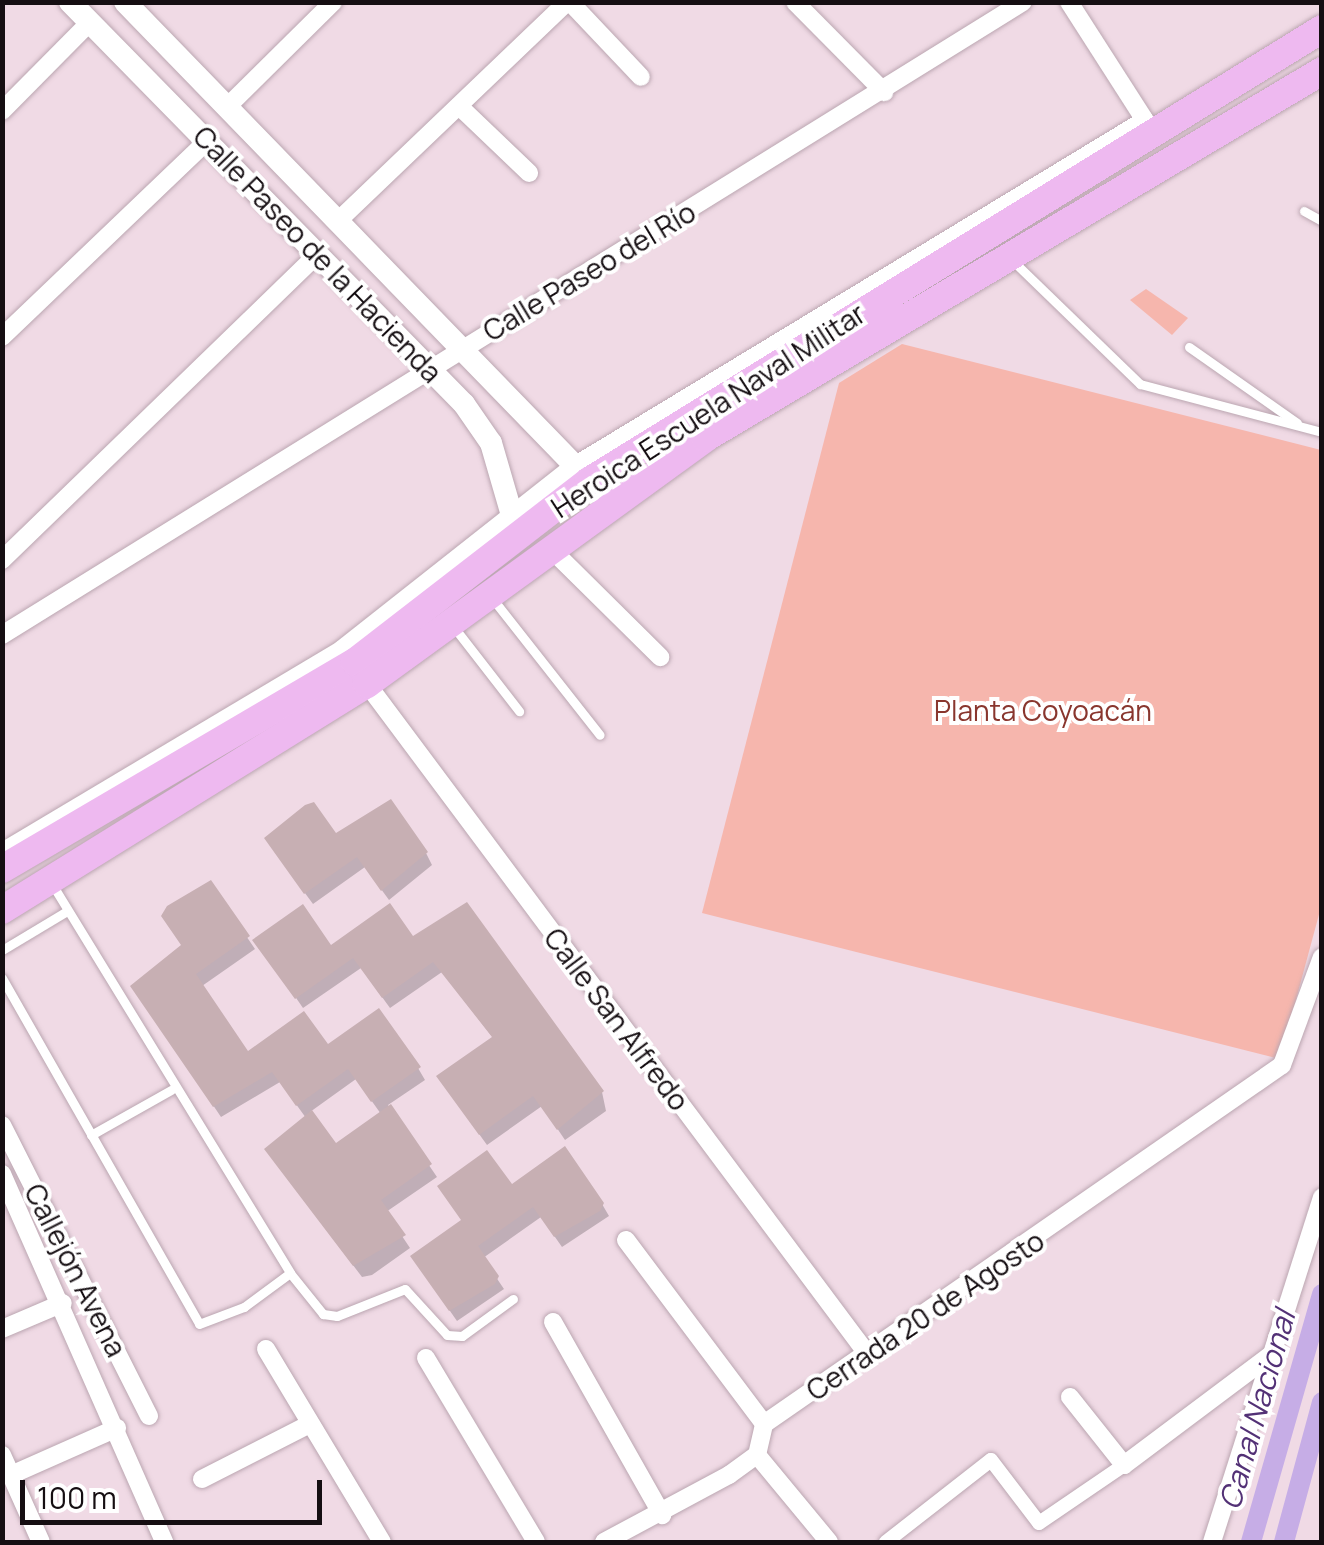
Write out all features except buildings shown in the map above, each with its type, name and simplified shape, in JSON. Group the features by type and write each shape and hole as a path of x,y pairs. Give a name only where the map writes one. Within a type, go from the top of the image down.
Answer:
{"main road":[{"name":"Heroica Escuela Naval Militar","path":"2,869 355,662 514,523 580,474 1148,125 1322,28"},
{"name":"Heroica Escuela Naval Militar","path":"2,910 367,684 705,438 1012,261 1322,71"}],"street":[{"name":"Calle Paseo de la Hacienda","path":"70,2 430,367 491,443 514,523"},
{"name":"Calle Paseo de la Hacienda","path":"125,2 340,219 614,506"},
{"path":"228,106 332,2"},
{"path":"340,219 568,2 641,77"},
{"name":"Calle Paseo del Río","path":"5,629 884,92 1022,2"},
{"path":"1069,2 1148,125"},
{"path":"798,4 884,92"},
{"path":"2,110 90,22"},
{"path":"169,102 197,75"},
{"path":"460,106 529,173"},
{"path":"234,167 262,140"},
{"path":"2,337 207,141"},
{"path":"2,560 318,254"},
{"name":"Heroica Escuela Naval Militar","path":"2,852 342,650 514,523"},
{"path":"552,551 660,657"},
{"name":"Calle San Alfredo","path":"367,684 868,1355"},
{"name":"Cerrada 20 de Agosto","path":"764,1424 1282,1065 1322,957"},
{"name":"Callejón Avena","path":"2,1125 148,1416"},
{"path":"5,1187 64,1303 164,1542"},
{"path":"1212,1542 1322,1196"},
{"path":"604,1542 662,1515 756,1455 764,1424 626,1240"},
{"path":"2,1330 64,1303"},
{"path":"553,1322 662,1515"},
{"path":"266,1348 382,1542"},
{"path":"886,1542 992,1460 1039,1523 1124,1466 1272,1354"},
{"path":"426,1358 536,1542"},
{"path":"1070,1397 1124,1466"},
{"path":"202,1480 310,1424"},
{"path":"11,1475 117,1428"},
{"path":"2,1455 41,1542"},
{"path":"756,1455 829,1542"}],"lane":[{"path":"1304,211 1322,221"},
{"path":"1012,261 1140,384 1322,432"},
{"path":"1188,347 1303,427"},
{"path":"491,595 600,735"},
{"path":"452,624 519,711"},
{"path":"50,882 171,1090 290,1273 323,1314 336,1316 405,1289 447,1335 462,1336 513,1300"},
{"path":"2,950 68,911"},
{"path":"2,978 199,1324 244,1307 290,1273"},
{"path":"92,1135 171,1090"}],"green space":[{"path":"1146,289 1188,318 1172,335 1130,300"},
{"name":"Planta Coyoacán","path":"902,344 1321,450 1321,907 1280,1059 702,913 839,383"}],"waterway":[{"name":"Canal Nacional","path":"1251,1542 1322,1294"},
{"name":"Canal Nacional","path":"1284,1542 1322,1402"}]}
